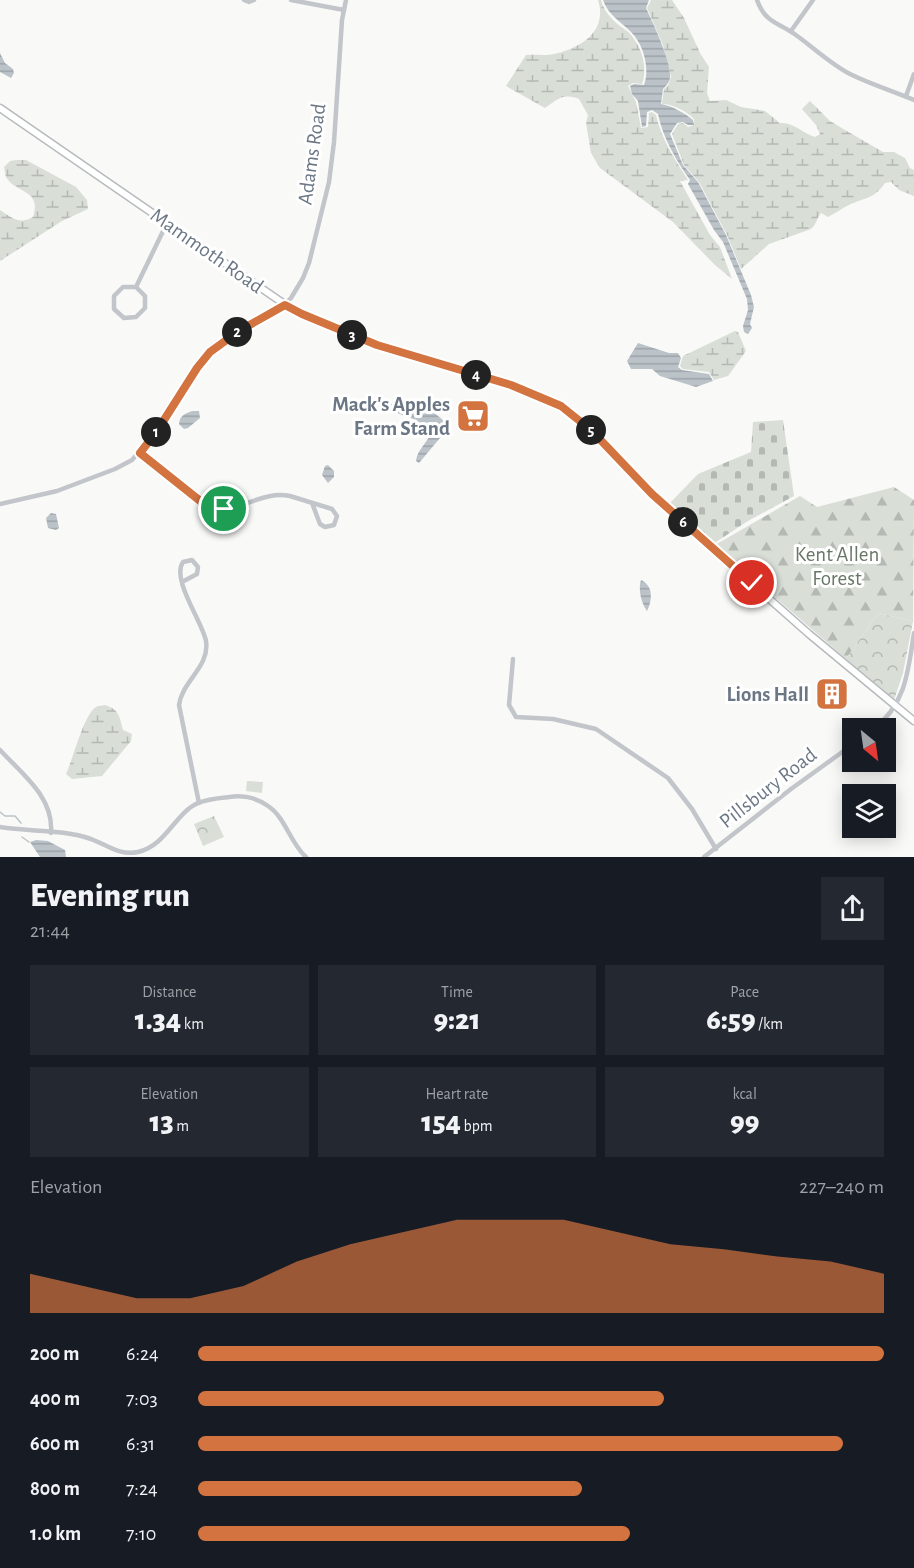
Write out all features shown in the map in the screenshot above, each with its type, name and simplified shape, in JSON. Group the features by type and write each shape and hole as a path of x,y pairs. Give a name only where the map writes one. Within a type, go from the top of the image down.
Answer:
{"main road":[{"name":"Mammoth Road","path":"0,108 285,305 377,345 511,385 561,406 591,430 647,489 688,527 809,634 914,721"}],"street":[{"path":"244,0 249,2 254,0"},
{"path":"291,0 344,10"},
{"name":"Adams Road","path":"285,305 305,273 328,182 334,142 340,40 346,0"},
{"path":"757,0 765,16 849,73 914,100"},
{"path":"790,31 813,0"},
{"path":"906,96 914,74"},
{"path":"136,287 166,223"},
{"path":"123,287 136,287 144,296 145,308 136,317 124,318 114,309 114,296 123,287"},
{"path":"0,504 57,491 130,461 140,453 157,431 197,368 210,352 232,335 285,305"},
{"path":"140,453 210,507 229,508 267,496 279,495 312,503 334,511 337,516 334,525 329,528 320,524 312,503"},
{"path":"182,582 197,574 197,564 192,560 186,560 181,564 182,582 206,642 202,663 179,701 199,803"},
{"path":"887,718 904,685 914,633"},
{"path":"513,659 509,705 516,717 536,720 553,719 596,729 668,778 692,808 716,849"},
{"path":"0,750 46,801 51,817 51,833"},
{"name":"Pillsbury Road","path":"704,857 842,752"},
{"path":"0,827 84,837 120,852 137,852 155,844 199,803 236,796 263,802 275,812 306,857"}],"green space":[{"path":"598,0 601,0 611,18 631,35 641,52 644,65 642,84 633,83 628,86 636,102 641,128 648,127 649,113 656,115 673,157 688,180 680,181 710,235 720,247 732,279 673,222 600,168 591,153 586,123 588,115 579,99 565,97 545,108 506,86 526,55 551,55 574,47 590,36 599,21"},
{"path":"651,0 672,0 684,18 709,67 707,93 710,101 726,100 741,107 765,111 780,123 790,124 815,137 820,134 816,125 802,109 810,101 830,121 845,130 883,152 894,152 905,158 910,168 914,170 914,196 899,190 891,182 885,183 873,195 846,206 828,217 821,213 811,229 769,244 741,269 727,235 699,182 684,165 672,134 678,124 683,123 688,127 694,125 694,119 679,108 662,104 664,89 668,86 671,77 663,45 647,8"},
{"path":"26,160 76,187 87,200 88,209 62,221 0,261 0,210 12,218 24,220 33,217 35,208 31,197 6,177 4,167 10,161"},
{"path":"735,331 738,332 746,351 728,376 714,380 709,372 683,369 680,366 683,356"},
{"path":"783,420 794,496 748,521 713,544 670,503 698,474 751,452 753,422"},
{"name":"Kent Allen Forest","path":"894,487 914,500 913,621 878,613 846,659 715,545 800,496 817,507"},
{"path":"878,613 913,621 903,673 894,700 846,659"},
{"path":"105,705 116,711 123,730 132,734 131,741 102,776 72,779 66,774 87,718 97,706"},
{"path":"247,781 263,782 262,793 246,791"},
{"path":"214,816 224,837 203,846 194,824"}],"shaded area":[{"path":"603,0 649,0 646,8 670,70 670,79 663,89 661,104 678,110 693,120 694,125 677,123 670,134 683,165 698,182 726,235 751,295 754,307 750,324 752,328 748,334 744,332 743,326 748,310 747,299 723,242 688,184 690,180 663,132 658,114 652,110 647,112 646,126 642,127 638,101 632,94 630,86 644,85 646,79 646,65 642,50 636,37 611,14"},
{"path":"0,53 5,63 13,69 14,73 11,78 0,72"},
{"path":"638,343 669,353 678,353 681,358 678,367 682,370 709,374 713,381 696,387 660,376 652,369 631,369 627,361"},
{"path":"395,401 432,411 443,420 445,432 419,463 416,461 417,457 431,431 416,420 389,410 390,405"},
{"path":"192,411 199,411 200,418 184,429 179,424 180,419"},
{"path":"328,465 334,471 334,477 328,483 322,475 325,466"},
{"path":"51,513 56,514 59,528 56,530 48,528 46,518"},
{"path":"641,580 648,586 651,594 647,611 641,596"},
{"path":"48,841 65,850 66,857 40,857 30,842"}],"waterway":[{"path":"0,812 5,816 15,816 21,823"},
{"path":"22,837 29,842"}],"place":[{"name":"Mack's Apples Farm Stand","path":"473,416"},
{"name":"Lions Hall","path":"832,694"}],"route":[{"path":"224,509 204,504 140,453 210,352 256,320 285,305 377,345 511,385 561,406 591,430 652,494 752,583"}]}
